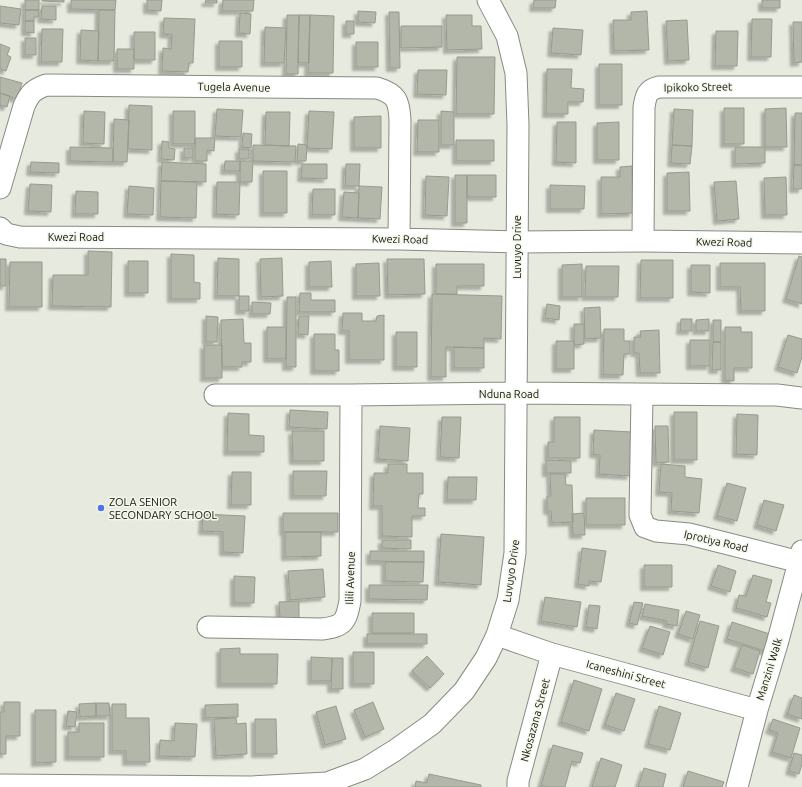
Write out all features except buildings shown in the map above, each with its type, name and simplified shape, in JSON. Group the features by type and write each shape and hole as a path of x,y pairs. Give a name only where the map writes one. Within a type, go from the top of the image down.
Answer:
{"street":[{"name":"Luvuyo Drive","path":"0,785 177,787 327,785 365,769 394,751 432,724 464,691 486,658 497,635 508,600 515,553 518,125 516,73 507,36 488,0"},
{"name":"Tugela Avenue","path":"0,188 28,97 35,89 46,85 377,88 387,91 394,96 399,105 399,239"},
{"name":"Ipikoko Street","path":"643,241 644,107 648,92 659,87 802,87"},
{"name":"Kwezi Road","path":"0,228 6,234 20,237 399,239 517,242 643,241 802,244"},
{"name":"Nduna Road","path":"215,395 517,393 777,395 802,398"},
{"name":"Ilili Avenue","path":"208,628 322,629 335,627 343,622 348,613 350,601 351,395"},
{"name":"Iprotiya Road","path":"642,395 640,515 645,527 656,532 688,534 801,556"},
{"name":"Manzini Walk","path":"737,787 757,710 801,556"},
{"name":"Icaneshini Street","path":"497,635 552,654 757,710"},
{"name":"Nkosazana Street","path":"518,787 518,781 552,654"}],"place":[{"name":"ZOLA SENIOR SECONDARY SCHOOL","path":"101,508"}]}
